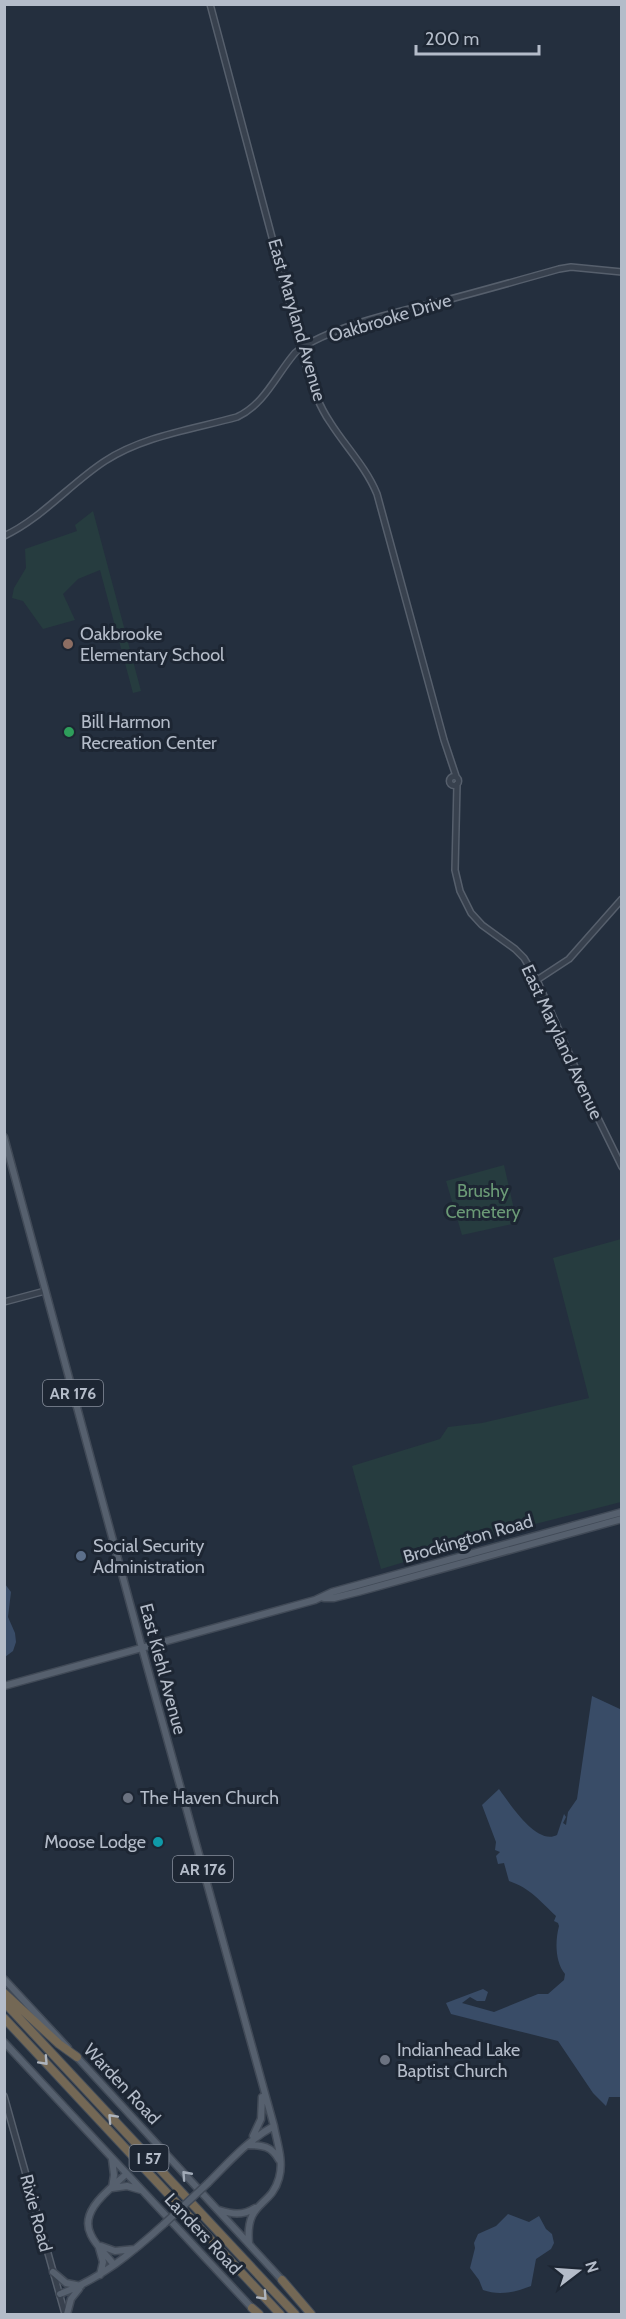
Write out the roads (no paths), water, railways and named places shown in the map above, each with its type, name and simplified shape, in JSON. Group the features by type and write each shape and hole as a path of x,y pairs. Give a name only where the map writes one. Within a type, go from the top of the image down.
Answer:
{"highway":[{"path":"4,1993 59,2044 77,2057"},
{"name":"I 57","path":"4,2002 295,2314"},
{"name":"I 57","path":"4,2018 280,2314"},
{"path":"282,2280 313,2314"},
{"path":"252,2308 259,2314"}],"main road":[{"name":"East Kiehl Avenue","path":"4,1137 274,2126 280,2166 279,2178 273,2190 260,2204 248,2223 249,2243"},
{"name":"Brockington Road","path":"324,1598 332,1592 621,1512"},
{"name":"Brockington Road","path":"4,1686 621,1519"},
{"name":"Warden Road","path":"4,1979 282,2280"},
{"name":"Landers Road","path":"4,2042 252,2308"},
{"path":"247,2145 260,2123 263,2091"},
{"path":"60,2294 100,2275 136,2249 259,2134 274,2126"},
{"path":"247,2145 264,2145 278,2157 280,2166"},
{"path":"112,2158 114,2175 112,2188"},
{"path":"114,2265 90,2235 88,2224 90,2215 98,2202 126,2174"},
{"path":"112,2188 127,2186 142,2190"},
{"path":"217,2210 232,2214 244,2213 260,2204"},
{"path":"98,2244 115,2251 136,2249"},
{"path":"98,2244 103,2262 100,2275"},
{"path":"53,2272 66,2283 81,2286"},
{"path":"66,2314 71,2299 81,2286"}],"street":[{"name":"East Maryland Avenue","path":"210,4 313,388 322,408 364,469 377,494 450,762 453,777 450,783 455,784 455,870 460,891 471,913 482,925 524,958 537,980 621,1167"},
{"name":"Oakbrooke Drive","path":"4,536 26,523 115,455 140,444 249,412 258,404 289,360 302,347 354,325 559,269 571,267 621,272"},
{"path":"537,980 569,958 621,899"},
{"path":"4,1302 45,1292"},
{"name":"Rixie Road","path":"4,2096 66,2314"}],"water":[{"path":"5,1584 11,1592 8,1617 16,1642 13,1651 5,1657"},
{"path":"592,1696 622,1710 622,2097 609,2097 606,2106 593,2093 558,2041 451,2014 446,2003 483,1989 488,1992 485,2001 477,2001 470,1997 462,2003 494,2012 538,1994 548,1994 564,1980 565,1974 559,1964 557,1951 559,1926 554,1921 556,1916 529,1891 509,1881 504,1863 498,1864 496,1856 500,1852 495,1850 496,1842 482,1805 499,1789 517,1813 533,1829 549,1837 557,1835 564,1814 566,1817 563,1823 566,1825 568,1812 577,1799"},
{"path":"508,2214 529,2222 539,2216 546,2229 552,2234 554,2243 551,2249 536,2259 531,2286 507,2292 489,2292 483,2290 470,2268 474,2243 478,2234 496,2226"}],"place":[{"name":"Oakbrooke Elementary School","path":"68,644"},
{"name":"Bill Harmon Recreation Center","path":"69,732"},
{"name":"Social Security Administration","path":"81,1556"},
{"name":"The Haven Church","path":"128,1798"},
{"name":"Moose Lodge","path":"158,1842"},
{"name":"Indianhead Lake Baptist Church","path":"385,2060"}],"park label":[{"name":"Brushy Cemetery","path":"483,1201"}]}
